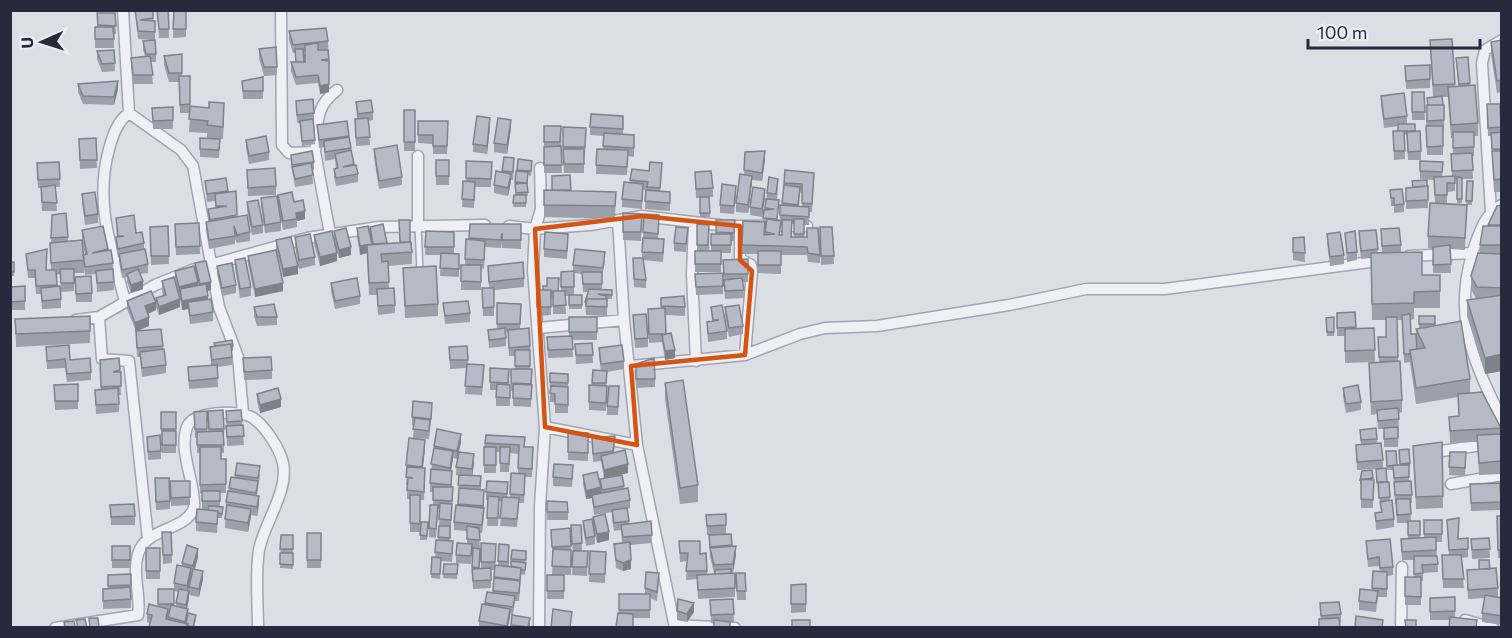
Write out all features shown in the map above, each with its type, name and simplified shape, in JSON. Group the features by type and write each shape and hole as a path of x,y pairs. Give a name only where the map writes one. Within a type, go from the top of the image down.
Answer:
{"street":[{"path":"123,10 129,113 118,124 111,142 102,187 106,233 125,302"},
{"path":"281,10 282,145 289,153 315,152"},
{"path":"1491,212 1482,63 1485,50 1502,40"},
{"path":"330,234 315,152 320,109 324,101 337,90"},
{"path":"129,113 181,150 192,164 210,264 223,319 238,353 243,413"},
{"path":"418,156 418,225"},
{"path":"539,627 540,506 545,426 533,261 535,229 541,209 540,168"},
{"path":"1502,205 1491,212 1482,225 1472,253 1464,292 1460,331 1502,420"},
{"path":"63,321 99,317 165,280 210,264 330,234 379,227 418,225 535,229 642,216 741,226 807,226"},
{"path":"618,220 624,320 631,366 637,445 675,626 735,627"},
{"path":"694,222 692,275 696,361"},
{"path":"741,226 741,259 751,265 752,271 745,355"},
{"path":"631,366 745,355 800,334 825,328 877,326 1009,305 1086,289 1165,289 1413,255 1472,253"},
{"path":"99,317 102,359 129,361 148,539"},
{"path":"537,328 624,320"},
{"path":"55,627 134,622 139,612 136,563 140,549 148,539 189,517 194,508 185,438 190,421 202,416 243,413 254,418 284,464 282,483 259,548 258,627"},
{"path":"545,426 637,445"},
{"path":"1414,455 1502,442"},
{"path":"1451,484 1502,475"},
{"path":"1401,627 1402,567"},
{"path":"1462,620 1493,627"}],"lane":[{"path":"418,225 420,277"}],"highlighted area":[{"path":"642,216 740,226 740,260 752,271 745,355 631,366 637,445 545,427 535,229"}],"building":[{"path":"135,10 153,10 153,18 140,20 155,21 155,32 138,31"},
{"path":"157,10 168,10 169,29 159,29"},
{"path":"174,10 186,10 186,29 173,29"},
{"path":"97,13 115,13 116,26 98,25"},
{"path":"95,27 113,27 114,39 95,39"},
{"path":"326,28 328,41 293,45 289,31"},
{"path":"1452,39 1455,84 1433,85 1430,40"},
{"path":"155,40 156,54 146,54 143,41"},
{"path":"1502,40 1502,80 1497,81 1491,42"},
{"path":"318,43 318,50 328,50 329,59 321,60 329,61 329,84 320,86 318,75 296,77 291,62 305,62 305,45"},
{"path":"276,47 277,67 264,67 259,49"},
{"path":"295,49 303,49 304,62 296,62"},
{"path":"114,50 115,63 102,64 97,51"},
{"path":"182,54 182,73 169,73 164,56"},
{"path":"150,56 153,75 133,75 131,58"},
{"path":"1468,57 1470,83 1459,84 1456,58"},
{"path":"1430,65 1430,79 1406,81 1405,66"},
{"path":"179,76 190,76 190,104 180,105"},
{"path":"263,77 263,91 243,91 242,81"},
{"path":"118,81 114,97 83,96 78,84"},
{"path":"1475,85 1478,123 1451,125 1448,87"},
{"path":"1412,92 1424,92 1425,112 1412,112"},
{"path":"1404,93 1407,116 1384,119 1381,96"},
{"path":"1442,96 1443,105 1428,105 1427,98"},
{"path":"313,99 314,113 297,115 296,101"},
{"path":"371,100 373,112 358,114 356,102"},
{"path":"209,102 224,103 223,127 207,125 208,121 189,119 190,106 209,108"},
{"path":"1487,104 1500,104 1501,127 1488,128"},
{"path":"1427,105 1444,105 1444,120 1427,121"},
{"path":"173,107 173,120 153,121 152,108"},
{"path":"404,110 415,110 415,142 404,142"},
{"path":"591,114 623,116 623,129 590,127"},
{"path":"477,116 490,118 487,146 473,144"},
{"path":"368,118 370,137 356,138 355,119"},
{"path":"498,118 511,120 507,145 494,143"},
{"path":"313,119 315,140 302,141 300,121"},
{"path":"347,121 349,136 319,140 317,125"},
{"path":"418,121 448,121 447,146 433,146 433,135 418,135"},
{"path":"1398,124 1415,124 1415,131 1398,131"},
{"path":"544,126 561,126 560,142 544,142"},
{"path":"1426,126 1443,126 1443,146 1427,147"},
{"path":"563,127 586,128 585,147 563,147"},
{"path":"1393,131 1404,131 1405,151 1394,151"},
{"path":"1420,131 1421,151 1408,152 1407,132"},
{"path":"1453,132 1474,132 1474,147 1453,148"},
{"path":"1502,132 1502,149 1492,149 1491,133"},
{"path":"604,133 634,135 634,148 603,146"},
{"path":"266,136 269,152 249,156 246,140"},
{"path":"349,137 351,148 325,152 324,141"},
{"path":"96,138 97,160 80,160 79,139"},
{"path":"200,138 220,139 219,150 200,149"},
{"path":"397,145 402,177 379,181 374,149"},
{"path":"561,146 562,165 544,165 544,147"},
{"path":"563,149 584,149 584,164 564,164"},
{"path":"597,149 628,150 627,167 596,165"},
{"path":"351,150 354,164 343,167 356,165 358,174 336,178 334,169 338,168 335,154"},
{"path":"312,151 314,162 292,165 291,155"},
{"path":"765,151 762,173 744,170 745,152"},
{"path":"1492,151 1502,151 1502,179 1494,180"},
{"path":"1472,153 1473,170 1452,171 1451,154"},
{"path":"504,157 514,158 513,172 502,171"},
{"path":"518,159 532,161 531,171 517,170"},
{"path":"436,160 449,160 449,176 436,176"},
{"path":"466,161 492,162 491,179 466,178"},
{"path":"1420,161 1443,162 1442,172 1420,171"},
{"path":"59,162 60,179 38,180 37,163"},
{"path":"650,162 662,163 660,188 647,187 648,182 630,180 632,169 649,171"},
{"path":"311,163 313,175 295,179 292,167"},
{"path":"275,168 276,186 248,188 247,170"},
{"path":"785,170 814,173 812,204 802,203 802,184 784,183"},
{"path":"496,171 511,174 508,188 494,185"},
{"path":"516,171 528,172 527,183 515,182"},
{"path":"711,171 713,188 696,189 695,172"},
{"path":"740,174 752,176 748,205 736,203"},
{"path":"570,175 571,190 552,190 552,176"},
{"path":"1455,176 1455,183 1447,183 1447,195 1435,195 1434,177"},
{"path":"769,177 778,179 776,194 767,193"},
{"path":"1457,177 1462,178 1462,199 1457,199"},
{"path":"226,178 228,191 207,194 205,181"},
{"path":"1427,180 1427,186 1413,187 1412,181"},
{"path":"463,181 475,182 474,200 462,199"},
{"path":"1467,181 1473,181 1472,201 1466,201"},
{"path":"624,182 643,184 642,201 622,199"},
{"path":"527,183 528,192 516,193 515,184"},
{"path":"722,184 736,186 734,206 720,205"},
{"path":"55,185 57,203 42,202 41,187"},
{"path":"784,185 800,187 798,205 782,203"},
{"path":"1428,186 1428,200 1406,201 1406,188"},
{"path":"753,187 765,189 762,209 750,207"},
{"path":"1402,189 1404,204 1394,205 1394,198 1391,198 1390,190"},
{"path":"544,190 616,192 615,206 544,205"},
{"path":"646,190 670,192 670,203 645,201"},
{"path":"236,191 237,215 210,220 208,209 227,206 216,206 215,194"},
{"path":"95,192 98,214 85,216 82,194"},
{"path":"292,192 294,202 303,200 305,211 296,213 297,219 283,221 278,195"},
{"path":"514,195 526,195 526,203 513,203"},
{"path":"277,196 281,222 265,225 261,198"},
{"path":"700,197 709,197 710,213 700,213"},
{"path":"766,199 779,200 777,219 763,218 764,210 774,209 765,208"},
{"path":"258,200 263,225 252,227 247,202"},
{"path":"1430,203 1467,205 1465,238 1428,236"},
{"path":"780,205 809,207 809,217 780,215"},
{"path":"1502,205 1502,225 1488,225 1497,206"},
{"path":"66,213 68,237 51,238 52,215"},
{"path":"623,213 642,214 641,232 623,232"},
{"path":"644,214 659,215 658,234 643,232"},
{"path":"134,215 136,233 142,232 144,243 118,249 116,237 124,236 118,236 116,218"},
{"path":"247,215 250,232 237,235 234,226 235,236 209,240 206,222"},
{"path":"767,219 781,221 779,235 782,235 782,220 792,220 791,237 807,237 807,228 818,228 820,255 808,253 807,247 742,245 743,221 765,222 764,235 775,234 765,232"},
{"path":"794,219 804,219 804,234 794,234"},
{"path":"399,220 410,220 410,242 400,242"},
{"path":"716,220 735,220 734,233 716,232"},
{"path":"199,223 200,246 176,247 175,224"},
{"path":"383,224 387,243 373,244 370,227"},
{"path":"470,224 521,224 521,240 502,240 502,233 501,240 469,238"},
{"path":"697,224 709,225 708,245 697,245"},
{"path":"103,226 108,249 92,253 111,250 113,263 85,267 83,255 87,254 82,230"},
{"path":"168,226 169,256 151,256 150,227"},
{"path":"368,226 372,244 360,246 357,228"},
{"path":"1483,226 1502,226 1502,245 1480,245"},
{"path":"676,227 688,228 686,244 674,243"},
{"path":"820,227 832,227 834,256 821,256"},
{"path":"346,228 351,247 339,250 334,231"},
{"path":"1399,228 1401,245 1382,246 1381,229"},
{"path":"1376,230 1378,249 1361,251 1359,231"},
{"path":"332,231 337,253 320,257 314,235"},
{"path":"426,231 454,232 454,247 425,247"},
{"path":"1355,231 1357,252 1347,253 1345,233"},
{"path":"545,232 568,234 567,251 544,249"},
{"path":"1340,232 1344,255 1330,257 1327,234"},
{"path":"310,234 315,257 299,260 295,237"},
{"path":"711,234 731,234 731,245 711,245"},
{"path":"291,237 298,266 283,269 276,240"},
{"path":"1304,237 1305,253 1293,252 1293,238"},
{"path":"643,238 664,239 663,253 642,252"},
{"path":"466,239 485,241 484,260 465,259"},
{"path":"82,240 84,260 51,263 50,243"},
{"path":"411,242 412,252 381,254 382,262 388,261 389,282 369,283 367,245"},
{"path":"1450,245 1451,264 1433,265 1433,247"},
{"path":"47,249 46,270 56,270 57,285 36,286 35,270 28,270 26,254"},
{"path":"145,249 148,264 122,270 119,254"},
{"path":"575,249 605,252 603,268 573,265"},
{"path":"276,250 283,283 255,289 248,256"},
{"path":"695,251 721,251 721,264 695,264"},
{"path":"758,251 781,251 781,265 758,265"},
{"path":"1422,252 1422,275 1440,275 1440,291 1414,292 1414,303 1372,304 1371,253"},
{"path":"441,253 459,254 459,269 440,268"},
{"path":"1478,253 1502,254 1502,288 1477,287 1471,276"},
{"path":"245,258 251,287 240,289 235,260"},
{"path":"633,258 643,258 646,280 634,279"},
{"path":"748,259 748,274 724,274 723,260"},
{"path":"206,261 211,282 200,284 195,263"},
{"path":"10,262 14,262 14,272 10,272"},
{"path":"523,262 524,278 489,282 488,266"},
{"path":"232,263 236,285 222,288 217,266"},
{"path":"461,265 481,265 481,282 461,281"},
{"path":"194,266 198,282 179,287 175,271"},
{"path":"436,266 438,304 405,306 403,268"},
{"path":"60,269 74,269 74,283 61,283"},
{"path":"113,269 114,282 97,283 96,271"},
{"path":"138,269 143,281 131,285 127,274"},
{"path":"574,271 574,287 561,287 561,272"},
{"path":"582,272 602,272 602,284 583,284"},
{"path":"723,273 723,286 696,287 695,274"},
{"path":"91,276 92,293 76,294 75,277"},
{"path":"174,277 180,299 159,307 156,298 166,295 162,281"},
{"path":"357,278 360,296 335,301 331,283"},
{"path":"547,278 559,278 558,291 543,290 543,286 547,286"},
{"path":"742,278 744,290 725,291 724,280"},
{"path":"206,284 208,296 182,301 180,289"},
{"path":"25,286 25,301 10,302 10,287"},
{"path":"60,286 61,299 42,301 41,288"},
{"path":"394,288 395,305 378,306 377,289"},
{"path":"482,288 494,288 494,307 483,308"},
{"path":"589,289 612,290 612,295 598,294 606,296 606,299 587,299 585,302"},
{"path":"537,290 551,290 551,307 537,307"},
{"path":"151,291 156,302 145,306 149,317 135,323 127,301"},
{"path":"553,291 565,291 566,305 553,306"},
{"path":"569,295 582,295 582,305 569,305"},
{"path":"1502,295 1502,354 1485,358 1467,300"},
{"path":"684,296 685,307 661,306 661,298"},
{"path":"211,299 213,312 190,316 188,302"},
{"path":"587,299 607,299 607,307 586,306"},
{"path":"468,301 470,313 445,316 443,303"},
{"path":"497,303 521,304 520,324 497,324"},
{"path":"274,304 277,317 257,317 254,307"},
{"path":"722,305 727,331 708,334 707,322 719,320 713,320 711,307"},
{"path":"739,305 743,326 729,328 725,307"},
{"path":"665,308 666,334 649,334 648,309"},
{"path":"1355,312 1356,327 1337,328 1337,313"},
{"path":"646,314 648,338 635,339 633,315"},
{"path":"1410,314 1411,334 1416,334 1417,349 1410,350 1410,354 1404,354 1402,315"},
{"path":"90,316 90,331 16,334 15,319"},
{"path":"1419,316 1435,316 1435,324 1419,324"},
{"path":"569,317 597,317 597,332 569,332"},
{"path":"1334,317 1334,332 1327,332 1326,318"},
{"path":"1386,317 1397,317 1398,357 1379,357 1378,337 1386,337"},
{"path":"1461,321 1470,379 1416,388 1410,350 1425,348 1416,329"},
{"path":"505,328 506,338 489,340 488,330"},
{"path":"529,328 530,346 509,348 508,330"},
{"path":"1374,328 1375,350 1345,351 1345,329"},
{"path":"161,329 163,346 137,348 136,331"},
{"path":"671,333 675,350 665,351 662,335"},
{"path":"572,336 573,349 548,350 547,337"},
{"path":"232,340 233,346 231,347 231,344 215,346 214,343"},
{"path":"592,343 593,355 576,355 575,344"},
{"path":"231,344 232,357 212,360 210,347"},
{"path":"69,345 70,360 90,358 91,372 67,374 65,359 47,361 46,347"},
{"path":"622,345 624,361 601,364 599,348"},
{"path":"467,346 468,360 450,360 449,347"},
{"path":"164,349 166,365 142,368 140,352"},
{"path":"515,350 530,350 530,366 515,366"},
{"path":"271,357 272,370 244,372 243,358"},
{"path":"119,358 120,370 113,372 121,372 121,386 101,387 100,360"},
{"path":"654,358 655,379 636,379 636,364"},
{"path":"1400,361 1402,400 1371,402 1369,363"},
{"path":"467,364 484,365 482,387 465,386"},
{"path":"217,365 218,378 189,381 188,367"},
{"path":"490,368 509,369 508,383 490,382"},
{"path":"511,369 532,369 531,384 511,383"},
{"path":"593,370 607,371 606,383 592,383"},
{"path":"550,373 568,374 568,383 550,382"},
{"path":"683,380 698,485 680,488 665,383"},
{"path":"78,384 78,401 55,401 54,385"},
{"path":"497,384 510,385 510,398 496,397"},
{"path":"513,384 532,385 531,399 513,398"},
{"path":"589,385 607,386 606,403 589,402"},
{"path":"1358,385 1361,402 1346,404 1343,388"},
{"path":"551,386 568,387 568,405 555,404 555,394 550,393"},
{"path":"609,386 619,386 618,407 607,406"},
{"path":"118,388 119,404 96,405 95,390"},
{"path":"278,388 281,399 260,405 257,394"},
{"path":"1482,392 1501,428 1450,431 1449,417 1459,416 1458,394"},
{"path":"413,401 432,403 431,419 412,417"},
{"path":"1398,408 1399,419 1378,421 1377,410"},
{"path":"223,410 224,429 209,429 208,411"},
{"path":"241,410 242,421 227,422 226,411"},
{"path":"207,411 207,429 195,429 194,412"},
{"path":"161,412 176,412 176,429 161,429"},
{"path":"415,418 430,420 429,431 413,429"},
{"path":"243,425 244,436 227,437 226,426"},
{"path":"1398,427 1398,438 1384,439 1384,428"},
{"path":"1376,428 1377,439 1361,440 1360,430"},
{"path":"437,429 461,434 457,451 434,446"},
{"path":"162,431 176,431 176,445 162,445"},
{"path":"223,431 224,445 197,445 197,432"},
{"path":"568,432 588,433 588,453 568,452"},
{"path":"1502,434 1502,461 1479,463 1477,435"},
{"path":"160,435 161,451 148,452 147,437"},
{"path":"486,435 525,437 524,447 533,447 532,469 518,468 519,445 485,443"},
{"path":"615,436 613,451 593,454 592,438"},
{"path":"409,438 425,440 422,467 406,465"},
{"path":"1442,442 1443,496 1416,497 1413,446"},
{"path":"1381,443 1383,460 1357,462 1356,445"},
{"path":"200,447 221,447 221,459 226,459 226,484 200,485"},
{"path":"484,447 496,447 496,465 484,465"},
{"path":"500,447 510,447 509,464 500,463"},
{"path":"434,448 453,451 450,468 431,464"},
{"path":"1409,449 1410,463 1400,464 1399,450"},
{"path":"625,450 628,464 604,470 601,456"},
{"path":"1386,451 1396,451 1397,465 1387,466"},
{"path":"459,452 474,454 472,469 456,467"},
{"path":"1450,452 1466,452 1465,468 1449,467"},
{"path":"237,463 260,466 258,478 235,475"},
{"path":"554,464 573,465 572,479 553,477"},
{"path":"1393,465 1409,465 1409,477 1394,478"},
{"path":"407,467 425,468 424,492 407,490 408,478 413,478 406,477"},
{"path":"1386,468 1387,482 1377,483 1376,469"},
{"path":"431,469 452,471 451,485 430,483"},
{"path":"1372,470 1373,478 1360,480 1362,471"},
{"path":"597,472 601,487 586,491 583,475"},
{"path":"511,473 525,474 524,495 510,494"},
{"path":"459,475 481,476 480,486 458,485"},
{"path":"622,475 624,486 602,490 600,479"},
{"path":"231,477 258,481 256,493 229,488"},
{"path":"155,478 169,478 170,501 156,502"},
{"path":"1361,479 1374,480 1373,500 1361,499"},
{"path":"170,481 190,481 190,497 171,498"},
{"path":"487,481 508,482 507,494 486,492"},
{"path":"1411,481 1412,495 1395,495 1394,482"},
{"path":"1378,482 1389,482 1390,497 1379,498"},
{"path":"1500,483 1501,502 1471,503 1470,484"},
{"path":"433,487 453,487 452,501 433,500"},
{"path":"459,488 484,490 483,506 458,504"},
{"path":"628,488 630,500 594,507 592,495"},
{"path":"202,491 220,491 220,501 202,501"},
{"path":"228,491 259,496 257,507 226,502"},
{"path":"410,495 420,495 420,524 410,523"},
{"path":"488,496 499,497 498,518 487,518"},
{"path":"502,497 519,498 517,519 500,518"},
{"path":"1396,499 1410,499 1411,514 1397,515"},
{"path":"1392,500 1394,519 1376,521 1375,513 1382,512 1380,502"},
{"path":"547,501 567,502 568,512 547,512"},
{"path":"440,503 452,504 451,520 439,519"},
{"path":"134,504 135,516 111,517 110,505"},
{"path":"227,505 251,509 248,523 225,519"},
{"path":"430,505 438,505 436,529 429,528"},
{"path":"456,505 484,508 482,525 454,522"},
{"path":"209,506 223,507 222,514 208,510"},
{"path":"627,508 629,521 614,523 612,510"},
{"path":"197,509 218,511 217,524 196,522"},
{"path":"605,514 609,532 597,534 593,517"},
{"path":"726,514 726,525 707,526 706,515"},
{"path":"1497,516 1502,516 1502,550 1498,550"},
{"path":"1459,518 1458,539 1468,538 1468,549 1449,550 1447,520"},
{"path":"592,519 595,536 586,538 583,521"},
{"path":"1424,520 1442,520 1442,534 1424,534"},
{"path":"651,521 652,535 623,537 621,525"},
{"path":"1408,521 1420,521 1420,535 1408,535"},
{"path":"421,522 428,522 427,536 420,535"},
{"path":"571,525 581,525 582,543 572,544"},
{"path":"439,526 450,526 450,538 438,537"},
{"path":"467,526 479,528 480,540 467,539"},
{"path":"570,528 571,546 552,547 551,530"},
{"path":"162,532 171,532 172,555 163,555"},
{"path":"307,533 321,533 321,560 307,560"},
{"path":"731,534 732,545 710,547 709,535"},
{"path":"281,535 293,535 293,549 280,549"},
{"path":"1436,537 1436,550 1402,552 1401,539"},
{"path":"1489,538 1490,549 1472,550 1471,539"},
{"path":"1390,539 1393,567 1380,568 1379,557 1368,559 1366,541"},
{"path":"436,540 453,541 452,554 435,552"},
{"path":"679,541 700,541 700,554 706,553 707,571 686,571 688,553 680,553"},
{"path":"630,542 631,560 623,563 616,560 614,544"},
{"path":"457,543 472,544 471,556 456,555"},
{"path":"481,543 496,544 495,562 481,562"},
{"path":"499,544 509,545 508,562 498,561"},
{"path":"187,545 198,549 193,566 182,563"},
{"path":"112,546 130,546 130,560 112,560"},
{"path":"736,546 733,564 714,565 710,548"},
{"path":"146,548 160,548 160,571 146,571"},
{"path":"473,548 480,549 479,568 472,567"},
{"path":"553,549 571,550 571,567 552,566"},
{"path":"512,550 526,551 526,560 511,559"},
{"path":"573,551 588,551 587,567 572,567"},
{"path":"590,551 606,552 605,574 589,574"},
{"path":"280,553 293,553 293,565 280,564"},
{"path":"1442,555 1461,555 1464,579 1443,579"},
{"path":"1414,556 1437,556 1438,564 1422,565 1423,573 1414,574"},
{"path":"432,557 441,558 440,574 431,574"},
{"path":"1479,560 1489,560 1490,569 1479,569"},
{"path":"511,561 526,563 525,570 511,566"},
{"path":"444,564 458,564 457,574 443,574"},
{"path":"177,565 191,568 187,586 174,583"},
{"path":"495,565 521,568 520,580 494,577"},
{"path":"491,568 491,580 473,581 472,569"},
{"path":"1496,568 1498,588 1468,590 1467,570"},
{"path":"193,569 203,571 199,589 189,587"},
{"path":"731,569 731,573 715,574 715,570"},
{"path":"1373,571 1387,572 1387,589 1372,588"},
{"path":"646,572 659,573 657,592 645,588"},
{"path":"735,573 735,588 698,590 697,575"},
{"path":"736,573 745,573 746,591 737,591"},
{"path":"131,574 131,585 108,586 108,575"},
{"path":"547,575 564,575 564,591 547,591"},
{"path":"1405,577 1421,577 1421,597 1405,596"},
{"path":"494,578 520,581 519,593 493,591"},
{"path":"806,584 806,604 791,604 791,585"},
{"path":"130,587 131,599 103,601 103,589"},
{"path":"158,589 174,589 174,604 158,604"},
{"path":"179,589 189,591 186,605 176,603"},
{"path":"1360,589 1378,591 1376,603 1359,601"},
{"path":"487,592 515,596 513,607 485,603"},
{"path":"619,594 650,594 650,610 619,610"},
{"path":"1485,595 1502,598 1502,616 1482,613"},
{"path":"1455,597 1455,611 1430,612 1430,598"},
{"path":"678,599 694,603 687,614 677,611"},
{"path":"733,599 734,614 711,615 710,600"},
{"path":"1339,602 1341,614 1321,616 1320,603"},
{"path":"149,604 168,609 166,619 188,624 187,627 149,627 152,615 147,614"},
{"path":"482,604 510,609 507,626 479,621"},
{"path":"171,605 188,609 185,622 168,617"},
{"path":"553,609 572,612 570,627 551,627"},
{"path":"188,613 196,615 193,627 186,624"},
{"path":"618,613 633,614 633,627 616,627"},
{"path":"512,615 530,618 528,627 511,625"},
{"path":"1356,616 1383,620 1382,627 1355,627"},
{"path":"1450,617 1477,620 1476,627 1449,627"},
{"path":"89,618 98,618 99,627 90,627"},
{"path":"1339,618 1340,627 1319,627 1319,619"},
{"path":"85,619 87,627 78,627 76,620"},
{"path":"714,620 730,622 730,627 714,627"},
{"path":"792,620 810,620 810,627 792,627"},
{"path":"1405,620 1416,620 1416,627 1406,627"},
{"path":"74,621 75,627 65,627 64,622"}]}
